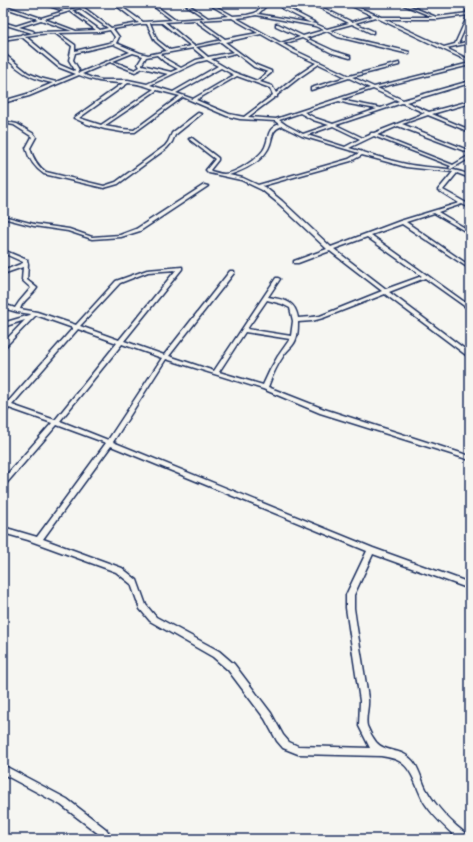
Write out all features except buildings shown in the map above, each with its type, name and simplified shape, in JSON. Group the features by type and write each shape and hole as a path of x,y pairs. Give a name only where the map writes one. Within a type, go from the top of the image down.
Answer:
{"street":[{"path":"42,3 68,11 99,31"},
{"path":"16,28 91,3"},
{"path":"114,3 142,23"},
{"path":"150,3 175,21"},
{"path":"184,3 207,18"},
{"path":"208,3 280,44 428,114 470,131"},
{"path":"256,14 268,3"},
{"path":"280,3 284,8 325,30 347,39 396,49 408,53"},
{"path":"311,3 372,32"},
{"path":"346,3 444,48 470,62"},
{"path":"400,3 438,18"},
{"path":"3,6 79,32"},
{"path":"81,7 111,29 117,37 114,43"},
{"path":"456,45 470,14 467,11 470,8"},
{"path":"3,39 22,35 99,31 142,23 247,16 256,14 316,25"},
{"path":"280,44 325,30 378,17 438,18 470,14"},
{"path":"194,19 255,66 270,72 257,82"},
{"path":"163,22 207,58 236,75 271,87 276,96"},
{"path":"148,23 156,40 169,51"},
{"path":"3,24 36,34"},
{"path":"278,25 333,52 348,57"},
{"path":"56,33 74,46 70,60 77,70 76,73"},
{"path":"73,52 114,43 132,52 145,56 261,33"},
{"path":"22,35 59,66 91,79 102,81 128,81 183,96 228,115 245,118 276,120 373,88 470,62"},
{"path":"444,48 470,42"},
{"path":"3,102 28,95 76,73 132,52"},
{"path":"146,86 179,68 207,58 236,52"},
{"path":"3,54 33,77 56,83"},
{"path":"158,54 166,61 179,68"},
{"path":"142,67 140,64 145,56"},
{"path":"110,61 135,71 142,67 170,73"},
{"path":"245,118 276,96 303,72 318,62"},
{"path":"312,89 348,77 398,64"},
{"path":"172,93 221,66"},
{"path":"193,100 236,75"},
{"path":"128,81 77,116 77,119 127,131 138,130 183,96"},
{"path":"303,135 402,102 470,82"},
{"path":"102,126 156,89"},
{"path":"340,100 380,109"},
{"path":"345,148 372,134 428,114 470,102"},
{"path":"301,112 362,139"},
{"path":"3,122 16,124 23,130 33,135 34,137 28,148 31,158 39,169 52,175 108,187 117,184 169,145 173,134 200,114"},
{"path":"276,120 303,135 362,153 414,167 448,169 470,177"},
{"path":"224,175 245,167 256,160 267,149 269,135 275,127 282,124"},
{"path":"400,125 470,152"},
{"path":"464,128 470,126"},
{"path":"372,134 453,166"},
{"path":"192,139 217,159 208,171 242,179 259,186 280,202 330,249 470,356"},
{"path":"259,186 350,160 362,153"},
{"path":"448,169 470,156"},
{"path":"456,172 440,190 470,207"},
{"path":"3,217 34,225 69,230 92,238 121,236 138,230 206,186"},
{"path":"296,262 402,222 462,203"},
{"path":"435,212 470,232"},
{"path":"402,222 470,268"},
{"path":"368,235 470,308"},
{"path":"3,251 22,259 26,264 24,280 32,286 34,290 21,300 17,310"},
{"path":"3,273 26,264"},
{"path":"3,412 6,405 118,282 147,270 180,268 56,422 3,483"},
{"path":"39,540 110,442 165,357 232,272"},
{"path":"295,320 321,317 425,276"},
{"path":"215,373 278,279"},
{"path":"265,388 268,379 293,338 295,320 292,307 289,304 266,298"},
{"path":"3,306 121,341 165,357 265,388 322,411 470,458"},
{"path":"3,324 33,315"},
{"path":"3,346 33,315"},
{"path":"244,330 293,338"},
{"path":"6,405 110,442 371,550 470,586"},
{"path":"3,530 39,540 119,570 134,582 143,606 153,619 216,654 231,667 259,704 286,745 298,750 381,752 390,753 400,757 413,766 427,800 466,839"},
{"path":"371,550 350,595 350,608 364,701 363,726 373,745 381,752"},
{"path":"3,769 64,802 103,832 108,839"}]}
